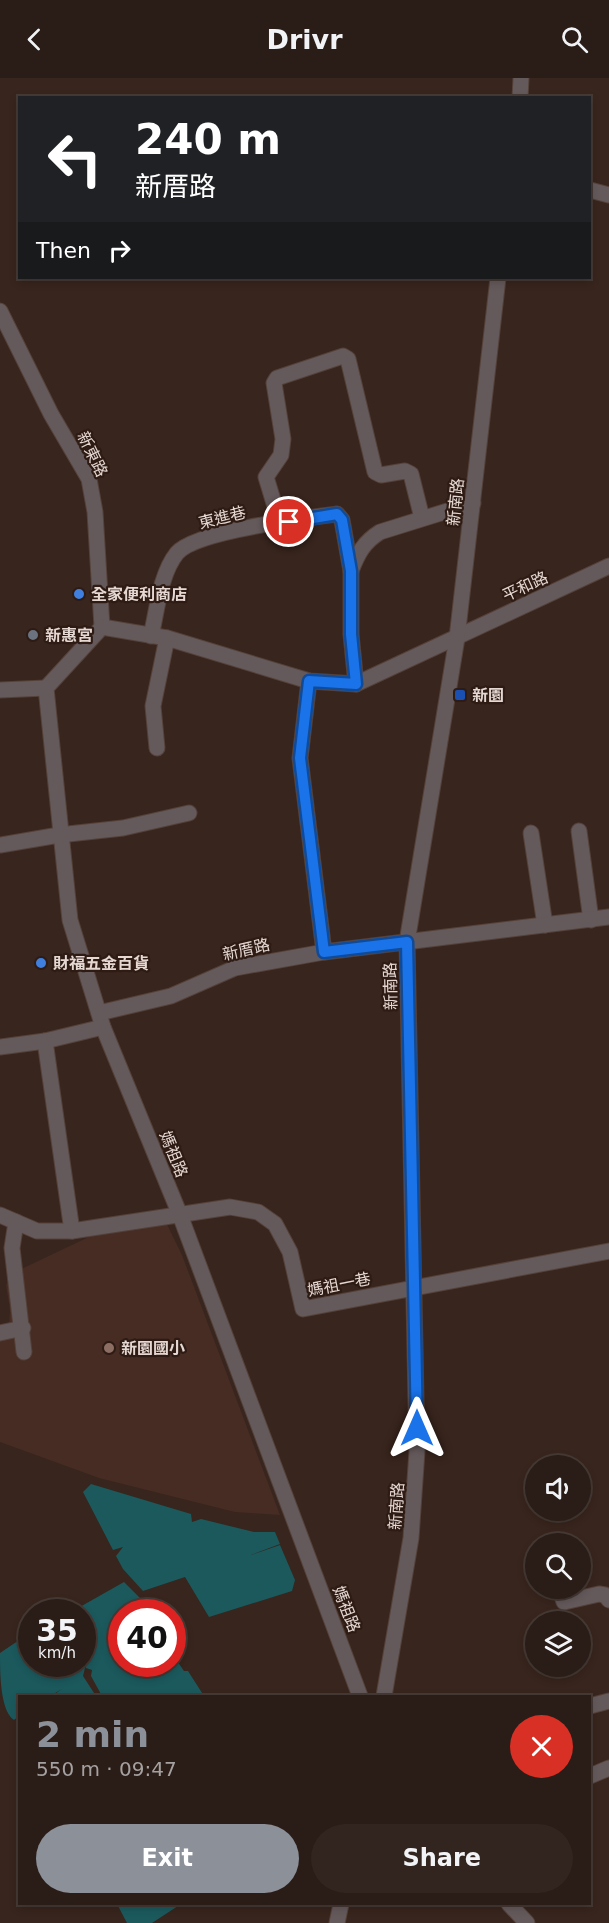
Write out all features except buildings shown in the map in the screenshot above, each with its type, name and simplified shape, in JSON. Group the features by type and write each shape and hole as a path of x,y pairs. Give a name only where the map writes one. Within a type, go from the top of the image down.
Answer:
{"street":[{"path":"519,96 521,78"},
{"path":"591,190 609,195"},
{"name":"新南路","path":"384,1695 411,1538 417,1451 416,1288 407,942 457,638 498,279"},
{"name":"新東路","path":"0,311 7,338 89,479 95,512 102,627"},
{"path":"268,525 276,510 266,477 281,455 283,439 274,383 277,378 343,356 348,359 375,472 381,475 405,471 411,474 422,518"},
{"path":"351,571 358,551 380,532 473,503"},
{"name":"東進巷","path":"151,636 163,586 178,553 185,547 222,533 337,514 342,520 351,571 351,634 356,684"},
{"name":"平和路","path":"356,684 609,566"},
{"path":"0,690 46,688 102,627 167,638 309,681 356,684"},
{"path":"157,748 153,706 167,638"},
{"path":"309,681 300,758 324,952"},
{"name":"媽祖路","path":"46,688 69,920 101,1020 180,1215 360,1695"},
{"path":"0,845 59,835 123,828 189,813"},
{"path":"579,831 591,920"},
{"path":"531,833 545,925"},
{"name":"新厝路","path":"0,1047 45,1041 171,996 235,968 324,952 609,917"},
{"path":"45,1041 72,1231"},
{"name":"媽祖一巷","path":"0,1215 37,1231 72,1231 230,1207 258,1212 275,1224 290,1252 303,1309 609,1251"},
{"path":"16,1222 12,1248 24,1352"},
{"path":"0,1333 23,1328"},
{"path":"591,1596 605,1595 609,1600"},
{"path":"563,1599 564,1602 577,1599"},
{"path":"591,1706 609,1701"},
{"path":"591,1776 609,1768"},
{"path":"337,1923 341,1905"},
{"path":"510,1905 527,1923"}],"shaded area":[{"name":"新園國小","path":"161,1212 182,1255 280,1515 235,1512 99,1478 0,1442 0,1329 9,1325 10,1310 6,1285 15,1272 95,1234"}],"water":[{"path":"91,1484 191,1514 192,1522 201,1519 254,1532 275,1532 280,1544 251,1555 280,1545 295,1580 292,1591 209,1617 185,1577 143,1591 123,1569 116,1556 123,1547 113,1550 83,1492"},
{"path":"124,1582 141,1599 108,1599 108,1677 186,1677 186,1671 188,1671 203,1695 101,1695 92,1677 96,1677 96,1599 94,1599"},
{"path":"18,1641 18,1677 84,1677 95,1695 53,1695 62,1689 52,1695 18,1695 18,1717 14,1720 9,1715 3,1700 0,1653"},
{"path":"118,1905 179,1905 152,1923 127,1923"}],"place":[{"name":"全家便利商店","path":"79,594"},
{"name":"新惠宮","path":"33,635"},
{"name":"新園","path":"460,695"},
{"name":"財福五金百貨","path":"41,963"},
{"name":"新園國小","path":"109,1348"}],"route":[{"path":"289,522 337,514 342,520 351,571 351,634 356,684 309,681 300,758 324,952 407,942 416,1288 417,1428"}]}
